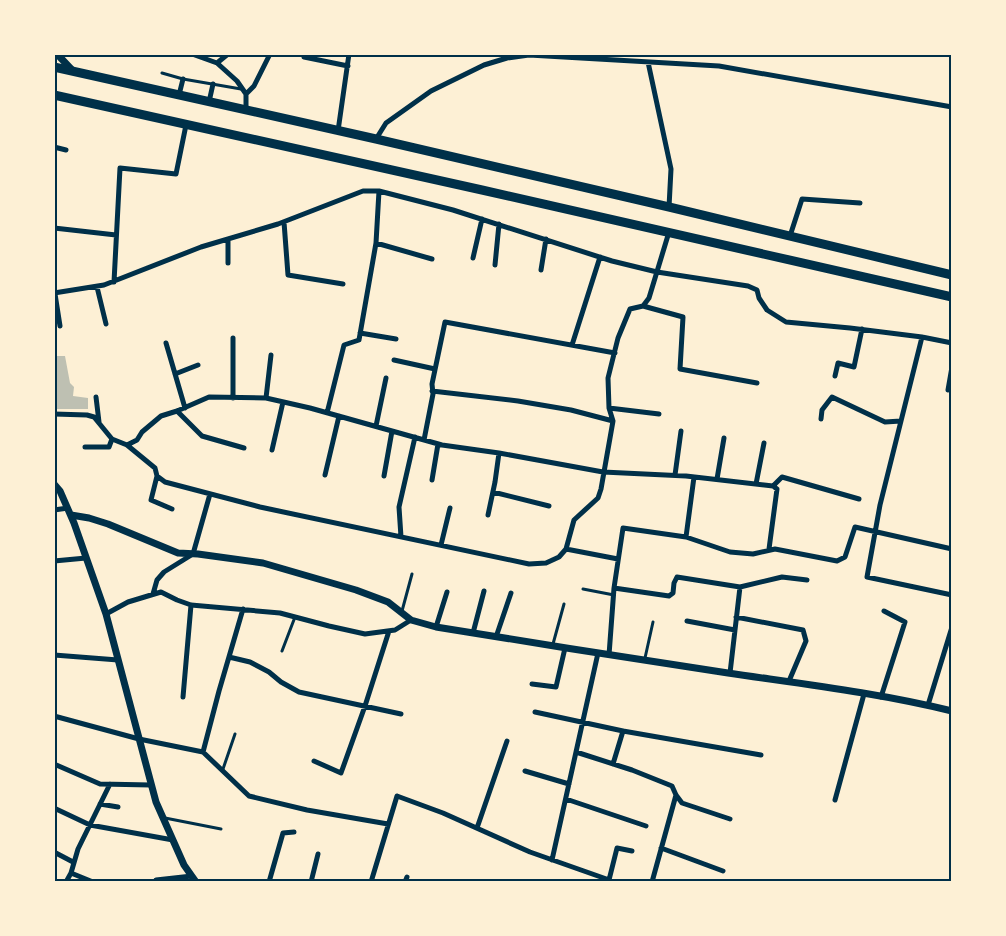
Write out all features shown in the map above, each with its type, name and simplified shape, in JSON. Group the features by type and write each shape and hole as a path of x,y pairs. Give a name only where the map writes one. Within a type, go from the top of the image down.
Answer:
{"main road":[{"path":"54,67 376,139 952,275"},
{"path":"55,96 952,297"}],"street":[{"path":"57,54 73,71"},
{"path":"193,54 217,63 237,81 245,92 246,110"},
{"path":"217,63 228,54"},
{"path":"338,131 349,54"},
{"path":"660,54 660,63"},
{"path":"376,139 386,123 431,91 484,65 507,58 529,55 718,66 952,106"},
{"path":"245,92 254,86 269,56"},
{"path":"304,57 348,66"},
{"path":"648,62 671,169 669,207"},
{"path":"179,95 183,78"},
{"path":"209,102 213,84"},
{"path":"114,282 120,168 176,174 186,124"},
{"path":"54,147 66,150"},
{"path":"60,326 54,293 114,282 201,247 284,222 363,191 379,191 453,210 600,257 657,272 748,286 757,290 767,310 786,322 862,329 952,343"},
{"path":"327,413 344,345 359,340 376,243 379,191"},
{"path":"790,236 802,199 860,204"},
{"path":"473,258 482,219"},
{"path":"284,222 288,275 343,284"},
{"path":"495,265 499,224"},
{"path":"54,228 116,235"},
{"path":"643,306 649,298 669,232"},
{"path":"228,239 228,263"},
{"path":"541,270 546,239"},
{"path":"376,243 432,259"},
{"path":"572,345 600,257"},
{"path":"97,286 106,324"},
{"path":"54,414 94,417 112,439 127,445 155,468 158,476 165,482 260,507 529,564 546,563 559,557 566,549 574,520 598,498 613,422 609,408 608,378 618,338 630,309 643,306 683,317 680,369 757,383"},
{"path":"424,440 432,384 445,322 615,353"},
{"path":"835,376 838,363 854,367 862,329"},
{"path":"360,333 396,339"},
{"path":"922,337 874,531 867,577 952,595"},
{"path":"233,338 233,398"},
{"path":"166,343 185,408"},
{"path":"266,398 271,355"},
{"path":"394,360 435,369"},
{"path":"175,374 198,365"},
{"path":"948,390 952,367"},
{"path":"376,426 386,378"},
{"path":"432,391 571,410 613,422"},
{"path":"127,445 137,440 142,432 161,416 185,408 209,396 266,398 438,444 603,472 675,475 773,486 777,489 769,549"},
{"path":"96,397 100,423"},
{"path":"821,419 822,410 832,397 885,422 901,421"},
{"path":"272,450 284,402"},
{"path":"609,408 659,414"},
{"path":"177,411 202,436 244,448"},
{"path":"325,476 339,416"},
{"path":"384,476 392,431"},
{"path":"675,475 681,431"},
{"path":"401,537 399,507 415,437"},
{"path":"717,479 724,438"},
{"path":"85,447 109,447 112,439"},
{"path":"756,484 764,442"},
{"path":"432,480 438,444"},
{"path":"488,515 499,453"},
{"path":"158,476 151,500 172,509"},
{"path":"686,537 694,477"},
{"path":"773,486 782,477 859,499"},
{"path":"54,484 70,512 106,614 156,802 184,865 194,879"},
{"path":"493,492 549,506"},
{"path":"153,594 157,580 164,572 193,554 210,494"},
{"path":"441,545 450,508"},
{"path":"54,510 70,512 108,524 178,553 263,563 356,590 388,602 411,620 436,627 789,681 952,711"},
{"path":"609,655 614,592 623,528 686,537 730,552 753,554 769,549 837,561 845,557 855,527 952,549"},
{"path":"566,549 618,559"},
{"path":"54,561 86,558"},
{"path":"614,592 669,596 674,592 677,577 740,587 782,577 807,580"},
{"path":"730,673 740,587"},
{"path":"473,633 484,591"},
{"path":"106,614 128,602 161,592 191,605 280,613 328,627 365,634 395,630 411,620"},
{"path":"436,627 447,592"},
{"path":"496,637 511,593"},
{"path":"183,698 191,605"},
{"path":"203,752 243,609"},
{"path":"881,697 905,622 884,611"},
{"path":"736,617 803,630 807,641 789,681"},
{"path":"687,621 735,630"},
{"path":"928,705 952,627"},
{"path":"314,761 341,773 389,631"},
{"path":"532,684 556,687 565,648"},
{"path":"552,860 598,653"},
{"path":"54,655 118,660"},
{"path":"229,657 250,662 299,692 401,714"},
{"path":"835,800 864,694"},
{"path":"535,712 583,724 761,755"},
{"path":"54,716 139,739 203,752 249,796 307,810 388,824"},
{"path":"613,764 622,731"},
{"path":"477,828 507,741"},
{"path":"576,752 672,786 682,803 730,819"},
{"path":"54,764 100,784 152,785"},
{"path":"525,771 569,784"},
{"path":"66,882 78,849 110,784"},
{"path":"652,882 676,795"},
{"path":"371,882 397,796 443,813 530,852 612,881 617,848 632,851"},
{"path":"566,799 646,826"},
{"path":"100,804 118,807"},
{"path":"54,808 90,825 173,840"},
{"path":"269,882 283,833 294,832"},
{"path":"662,848 723,871"},
{"path":"54,852 73,862"},
{"path":"311,882 318,854"},
{"path":"71,873 93,882"},
{"path":"156,880 194,879"}],"lane":[{"path":"162,73 245,92"},
{"path":"402,613 412,574"},
{"path":"583,589 614,592"},
{"path":"552,646 564,604"},
{"path":"282,651 295,617"},
{"path":"644,660 653,622"},
{"path":"222,771 235,734"},
{"path":"163,818 220,829"}],"building":[{"path":"54,356 65,356 70,383 74,387 73,396 88,398 88,409 54,409"}]}
